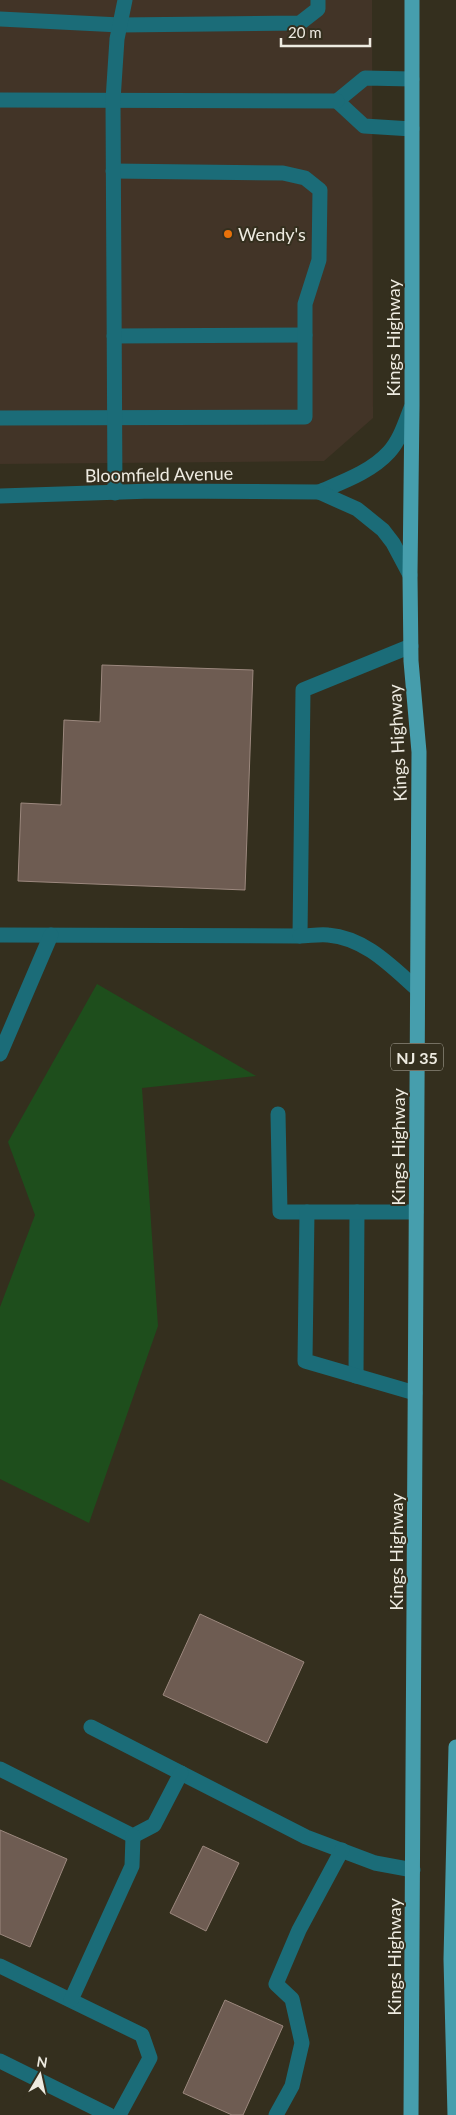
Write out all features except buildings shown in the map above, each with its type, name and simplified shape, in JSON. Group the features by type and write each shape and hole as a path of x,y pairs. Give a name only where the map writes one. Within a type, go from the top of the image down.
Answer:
{"main road":[{"name":"Kings Highway","path":"411,2115 419,752 411,646 410,575 412,0"},
{"path":"455,2115 451,1959 456,1747"}],"street":[{"path":"114,493 113,100 120,26 125,0"},
{"path":"0,19 120,26 300,23 318,9 318,0"},
{"path":"0,100 338,101 366,78 412,79"},
{"path":"338,101 364,126 412,129"},
{"path":"0,418 305,417 304,304 319,260 320,190 305,178 283,173 113,171"},
{"path":"114,336 305,335"},
{"name":"Bloomfield Avenue","path":"318,492 359,473 390,452 400,436 412,406"},
{"name":"Bloomfield Avenue","path":"0,496 114,493 318,492 357,509 383,530 393,543 410,575"},
{"path":"300,936 303,690 411,646"},
{"path":"0,935 328,935 354,941 380,956 418,989"},
{"path":"0,1054 50,935"},
{"path":"278,1114 280,1212 416,1212"},
{"path":"307,1212 305,1361 415,1393"},
{"path":"356,1376 357,1212"},
{"path":"91,1727 306,1837 374,1863 413,1870"},
{"path":"0,1769 133,1836"},
{"path":"133,1836 154,1825 182,1773"},
{"path":"71,2000 132,1866 133,1836"},
{"path":"276,2115 292,2086 302,2043 292,1999 276,1984 299,1930 342,1850"},
{"path":"0,1966 142,2035 150,2058 119,2115"},
{"path":"0,2061 109,2115"}],"shaded area":[{"path":"0,0 372,0 373,418 324,461 0,464"}],"green space":[{"path":"97,984 256,1076 142,1088 158,1326 89,1523 0,1479 0,1307 35,1215 8,1142"}],"place":[{"name":"Wendy's","path":"228,234"}]}
